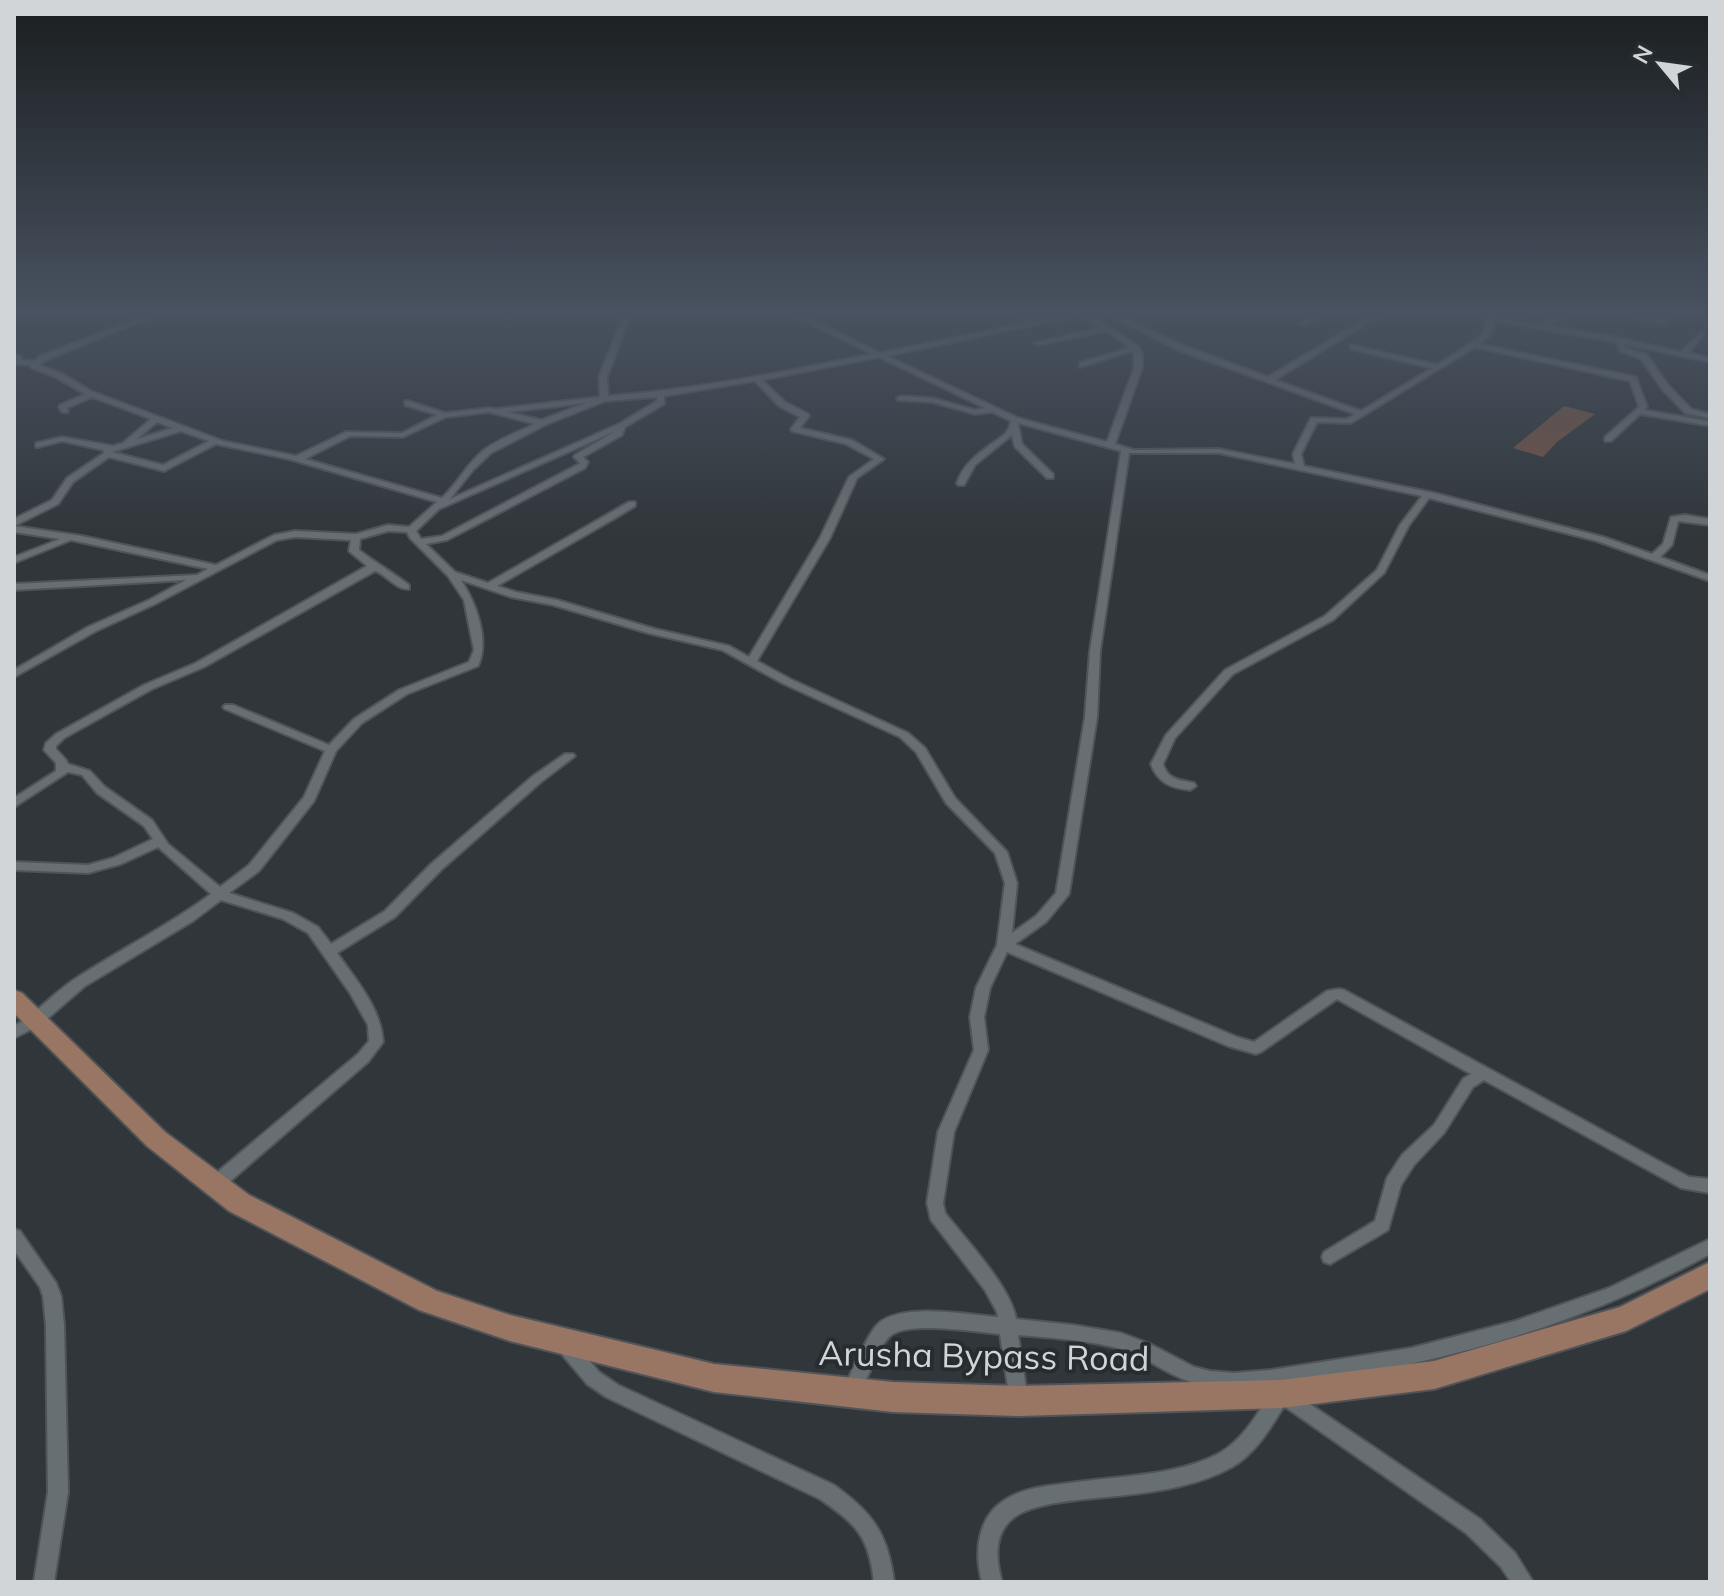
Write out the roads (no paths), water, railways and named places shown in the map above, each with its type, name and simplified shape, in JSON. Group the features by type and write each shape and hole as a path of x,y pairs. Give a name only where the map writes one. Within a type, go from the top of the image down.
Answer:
{"main road":[{"name":"Arusha Bypass Road","path":"14,999 24,1027 156,1139 214,1185 252,1210 429,1301 510,1328 714,1378 850,1394 1019,1401 1281,1394 1434,1375 1626,1318 1710,1275"}],"street":[{"path":"82,388 217,440 297,459 444,501"},
{"path":"604,388 604,399"},
{"path":"297,459 349,434 403,435 444,415 696,388"},
{"path":"752,660 807,571 853,477 880,459 849,442 795,429 805,416 782,404 766,388"},
{"path":"947,388 1015,424 1150,454 1219,451 1431,495 1575,532 1710,578"},
{"path":"1110,446 1131,388"},
{"path":"1292,388 1362,414"},
{"path":"1300,466 1297,454 1314,420 1348,421 1403,388"},
{"path":"1608,439 1641,412 1643,402 1639,388"},
{"path":"1668,388 1682,406 1694,413 1710,416"},
{"path":"65,410 63,407 67,404 92,394"},
{"path":"433,509 621,426 661,402 660,394"},
{"path":"901,398 928,399 975,412 991,410"},
{"path":"14,674 67,642 283,536 313,534 356,537 388,528 411,530 444,501 479,458 504,441 604,399"},
{"path":"408,403 444,415"},
{"path":"498,411 542,423"},
{"path":"1641,412 1710,424"},
{"path":"121,447 156,419"},
{"path":"1015,424 1018,445 1050,476"},
{"path":"961,483 969,464 1015,424"},
{"path":"419,542 444,538 580,467 585,463 578,457 619,433 621,426"},
{"path":"14,523 55,502 70,480 107,452 181,428"},
{"path":"39,445 62,439 164,468 217,440"},
{"path":"1004,945 1041,919 1062,894 1091,717 1095,651 1125,450"},
{"path":"1190,786 1175,785 1158,771 1157,764 1170,737 1237,665 1319,624 1354,597 1381,571 1405,525 1426,496 1431,495"},
{"path":"488,587 632,504"},
{"path":"1654,557 1667,545 1674,519 1710,522"},
{"path":"14,529 220,568"},
{"path":"24,1027 80,982 221,895 267,854 310,798 331,750 358,721 392,697 474,664 479,650 472,626 472,608 452,574 411,530"},
{"path":"356,537 354,551 372,567 383,570 406,587"},
{"path":"14,560 71,538"},
{"path":"214,1185 363,1058 376,1042 375,1025 330,951 303,922 221,895 160,841 148,823 101,790 86,773 64,767 50,750 50,745 60,736 148,687 200,665 372,567"},
{"path":"452,574 488,587 708,643 752,660 786,681 883,723 921,750 950,800 1001,852 1011,883 1004,945 977,1006 981,1050 946,1132 935,1203 937,1215 944,1226 991,1285 1006,1311 1019,1401"},
{"path":"15,586 199,577"},
{"path":"229,707 331,750"},
{"path":"330,951 390,914 456,849 537,779 569,756"},
{"path":"14,803 56,778 64,767"},
{"path":"14,866 88,869 117,861 160,841"},
{"path":"1004,945 1233,1042 1256,1048 1332,995 1339,994 1687,1183 1710,1186"},
{"path":"1330,1257 1382,1225 1393,1183 1408,1160 1439,1129 1468,1083 1484,1073"},
{"path":"14,1236 47,1283 55,1325 58,1492 44,1582"},
{"path":"850,1394 881,1332 893,1323 922,1319 1120,1341 1188,1373 1211,1380 1281,1378 1360,1367 1523,1327 1641,1282 1710,1246"},
{"path":"561,1341 593,1378 612,1391 827,1492 853,1510 876,1538 884,1582"},
{"path":"992,1582 987,1548 998,1518 1013,1506 1032,1499 1184,1475 1208,1468 1227,1459 1247,1443 1281,1394 1473,1526 1508,1560 1523,1582"}]}
